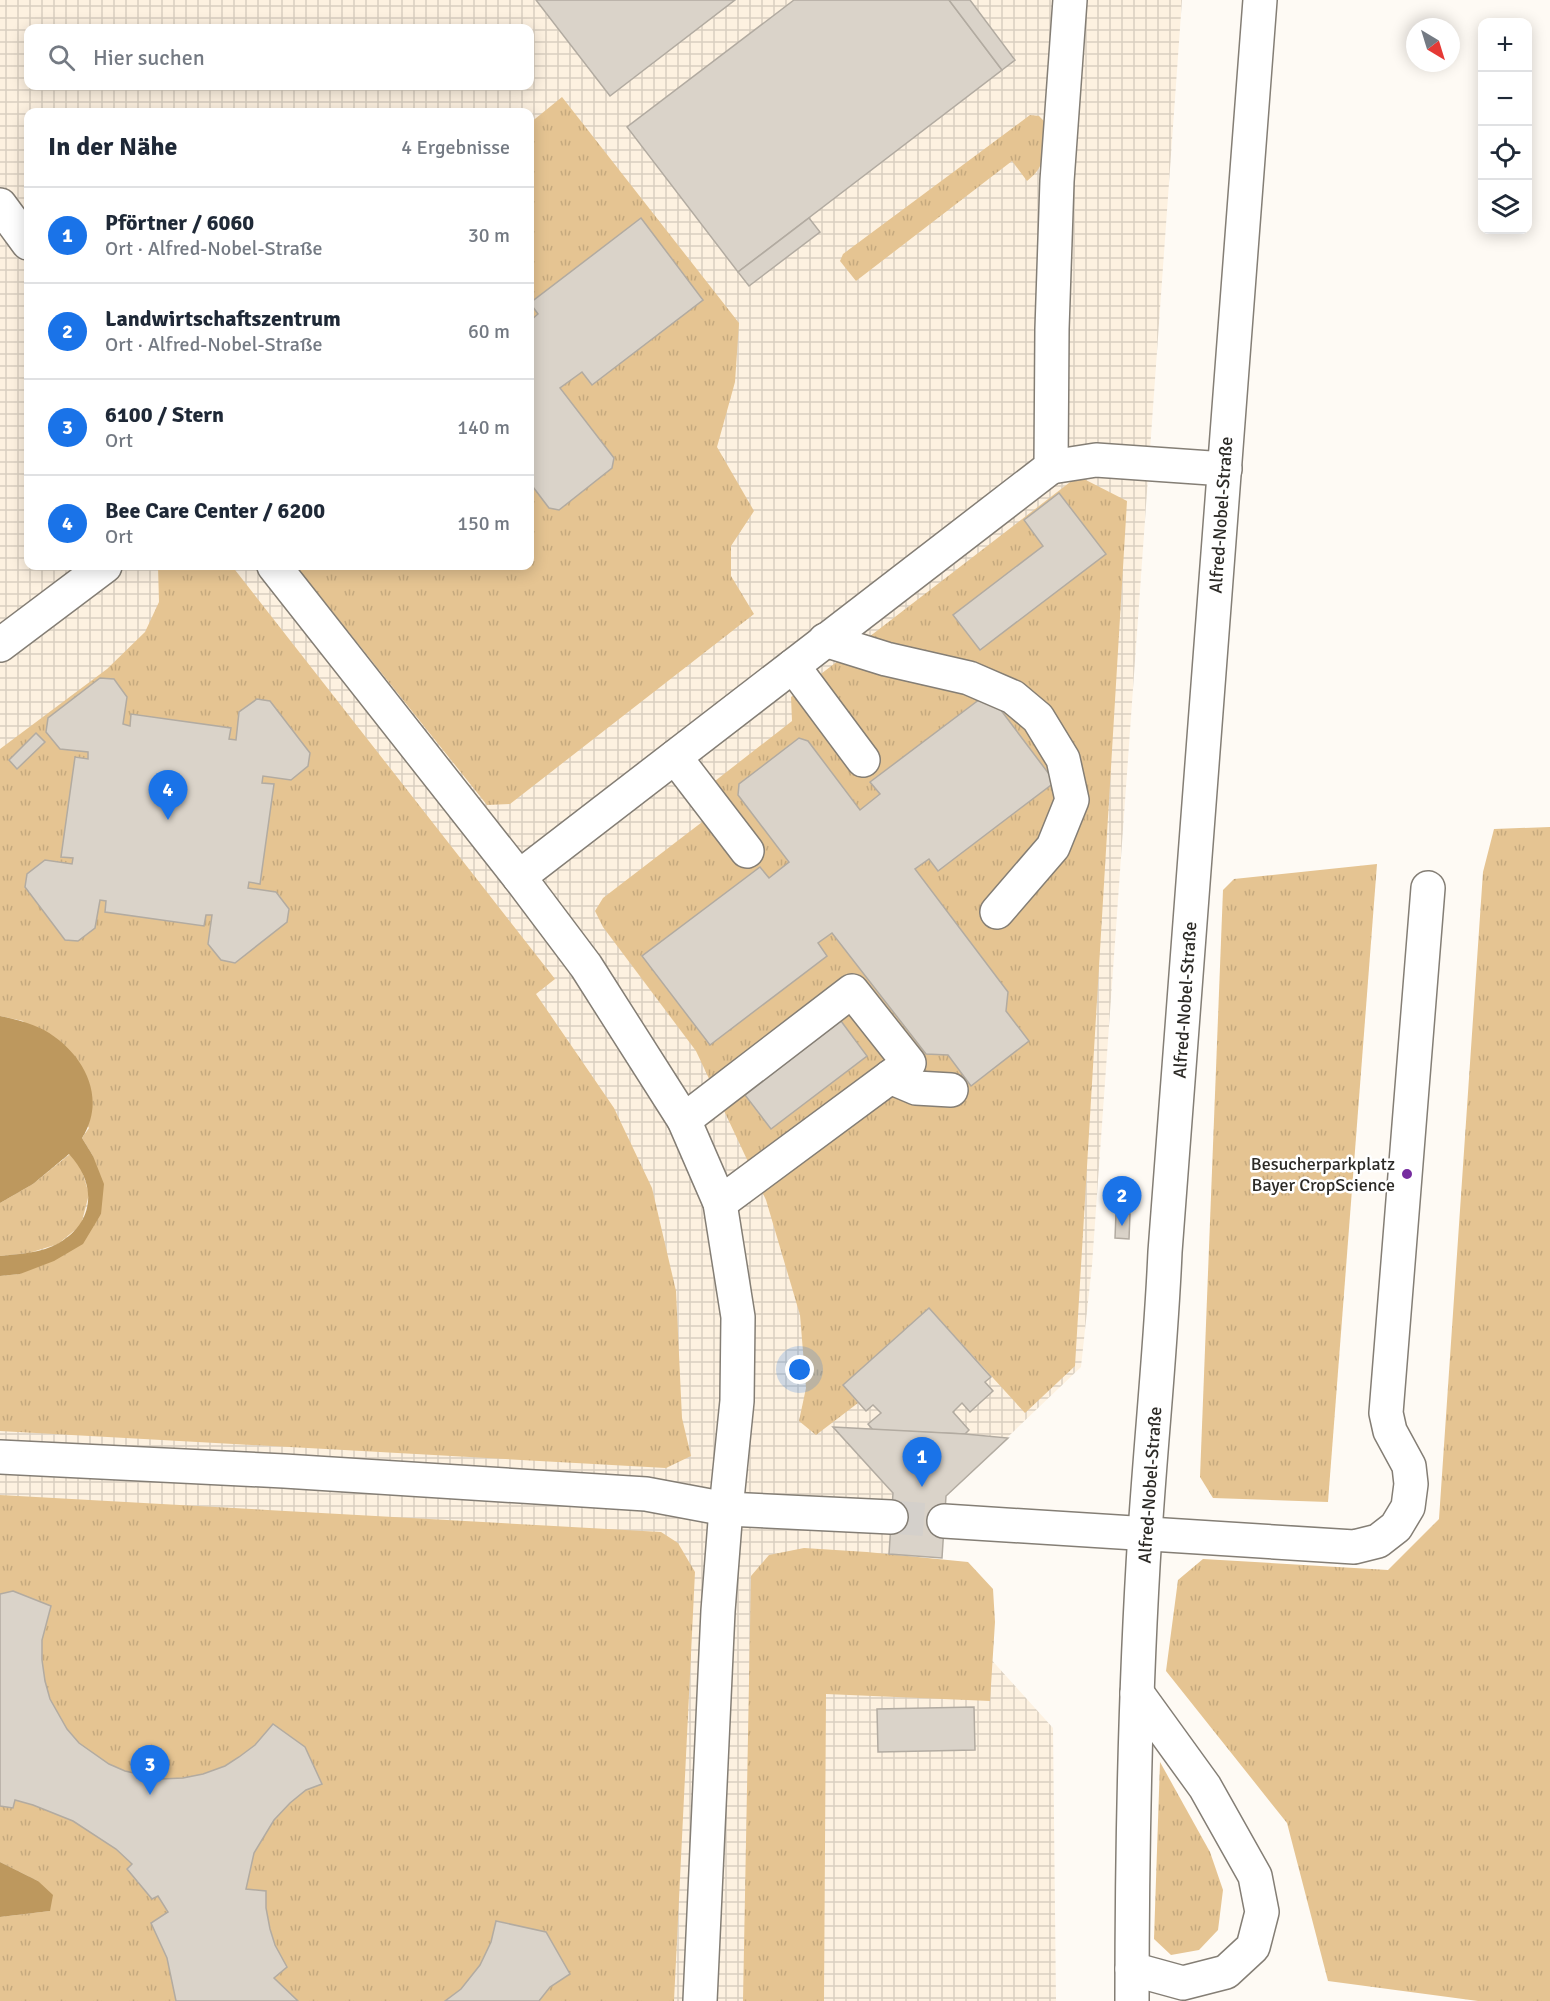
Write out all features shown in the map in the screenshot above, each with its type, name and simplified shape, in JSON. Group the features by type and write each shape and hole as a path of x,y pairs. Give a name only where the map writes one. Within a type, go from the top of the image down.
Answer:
{"street":[{"path":"1051,467 1052,328 1057,181 1070,0"},
{"name":"Alfred-Nobel-Straße","path":"1132,2001 1133,1816 1145,1533 1162,1338 1165,1252 1260,0"},
{"path":"0,205 24,238"},
{"path":"519,877 1051,467 1096,460 1225,469"},
{"path":"0,645 100,570"},
{"path":"277,570 519,877 585,966 684,1119 720,1203 738,1317 737,1401 718,1611 700,2001"},
{"path":"825,640 886,659 969,678 1014,697 1038,718 1063,759 1072,800 1053,847 997,912"},
{"path":"793,666 863,760"},
{"path":"675,757 747,851"},
{"path":"944,1521 1354,1547 1378,1541 1396,1527 1408,1507 1411,1484 1410,1466 1390,1431 1386,1413 1428,888"},
{"path":"684,1119 852,991 909,1064 720,1203"},
{"path":"890,1077 915,1088 951,1090"},
{"path":"0,1456 646,1494 726,1509 891,1517"},
{"path":"1132,1969 1183,1983 1226,1972 1253,1947 1262,1912 1255,1876 1205,1787 1137,1693"}],"shaded area":[{"path":"0,0 1182,0 1092,1265 1081,1367 946,1496 942,1558 915,1556 915,1575 1053,1728 1056,2001 0,2001"},
{"path":"0,1016 44,1030 70,1050 80,1063 92,1092 93,1107 82,1138 93,1156 104,1184 101,1214 83,1244 54,1261 20,1274 0,1276 0,1256 38,1251 59,1243 71,1234 85,1214 88,1190 78,1166 69,1154 33,1184 0,1203"},
{"path":"0,1862 38,1881 53,1895 50,1911 0,1917"}],"green space":[{"path":"562,97 739,323 735,382 717,447 754,511 731,546 731,576 754,614 510,804 487,805 299,570 534,570 534,120"},
{"path":"1030,115 1039,116 1046,123 1044,155 1034,175 1027,181 1012,161 856,281 840,261 843,254"},
{"path":"1078,476 1127,501 1075,1366 1025,1413 929,1308 843,1385 858,1403 816,1435 799,1421 806,1388 800,1315 766,1200 696,1051 603,927 595,911 603,898 723,806 715,781 792,721 791,697"},
{"path":"158,570 235,570 555,979 536,994 614,1108 652,1188 676,1291 682,1418 691,1456 666,1468 0,1431 0,1276 20,1274 101,1214 93,1156 82,1138 89,1128 23,1021 0,1016 0,749 107,669 145,632 159,602"},
{"path":"1550,827 1550,2001 1478,2001 1328,1981 1287,1823 1166,1671 1178,1580 1203,1559 1388,1570 1439,1519 1483,872 1494,829"},
{"path":"1377,864 1328,1502 1213,1498 1200,1477 1223,890 1234,879"},
{"path":"70,1154 81,1168 89,1194 81,1225 58,1244 29,1253 0,1256 0,1203 33,1184"},
{"path":"0,1495 661,1532 678,1543 695,1572 674,2001 0,2001 0,1917 50,1911 38,1881 0,1862"},
{"path":"804,1548 968,1562 993,1589 995,1622 990,1701 826,1694 824,2001 743,2001 751,1576 769,1555"},
{"path":"1160,1762 1210,1852 1223,1890 1218,1930 1199,1950 1171,1955 1154,1939"}],"building":[{"path":"536,0 735,0 610,96"},
{"path":"794,0 949,0 1002,70 738,272 627,127"},
{"path":"949,0 970,0 1015,60 1002,70"},
{"path":"641,218 703,300 592,385 582,372 560,388 614,458 612,468 559,510 549,508 534,488 534,318 538,314 534,308 534,300"},
{"path":"809,218 820,232 749,286 738,272"},
{"path":"1059,493 1106,554 980,650 953,615 1043,546 1024,520"},
{"path":"100,678 114,679 127,697 123,724 130,726 131,714 231,728 229,739 236,740 239,712 257,699 270,701 310,753 308,766 291,780 263,776 262,783 274,784 260,884 249,882 248,888 276,892 289,909 287,922 235,963 221,960 208,944 212,915 206,915 204,926 105,912 106,901 100,900 95,928 78,941 65,940 25,887 27,874 45,860 72,864 73,858 61,857 75,757 88,759 88,752 60,749 46,732 48,718"},
{"path":"988,693 1055,782 938,871 929,859 915,869 1008,992 1006,1011 1029,1041 971,1086 948,1055 926,1054 832,933 818,943 827,956 710,1045 642,956 760,867 769,878 789,862 738,795 739,784 799,738 808,741 860,810 880,794 870,782"},
{"path":"36,733 45,742 17,769 9,760"},
{"path":"841,1021 867,1056 771,1129 745,1095"},
{"path":"1116,1213 1130,1214 1129,1239 1115,1238"},
{"path":"929,1308 991,1377 985,1382 993,1391 970,1412 962,1403 953,1412 969,1430 965,1434 873,1430 868,1424 881,1413 873,1405 866,1411 843,1385"},
{"path":"833,1427 1008,1438 946,1496 942,1558 889,1554 893,1493"},
{"path":"13,1591 51,1606 42,1640 42,1660 50,1699 67,1729 79,1743 109,1764 125,1771 160,1779 203,1774 225,1766 239,1757 255,1745 273,1724 305,1747 322,1784 306,1790 274,1820 254,1853 246,1889 266,1891 270,1929 275,1945 287,1967 274,1978 298,2001 176,2001 167,1958 151,1923 168,1912 158,1896 152,1899 127,1869 132,1864 116,1849 73,1821 15,1800 13,1808 0,1806 0,1594"},
{"path":"974,1707 975,1750 878,1752 877,1709"},
{"path":"496,1921 546,1932 570,1974 550,1987 539,2001 445,2001 461,1989 480,1965 491,1942"}],"tunnel":[{"path":"891,1517 944,1521"}],"place":[{"name":"Bee Care Center / 6200","path":"168,820"},
{"name":"Besucherparkplatz Bayer CropScience","path":"1407,1174"},
{"name":"Landwirtschaftszentrum","path":"1122,1226"},
{"name":"Pförtner / 6060","path":"922,1487"},
{"name":"6100 / Stern","path":"150,1795"}]}
